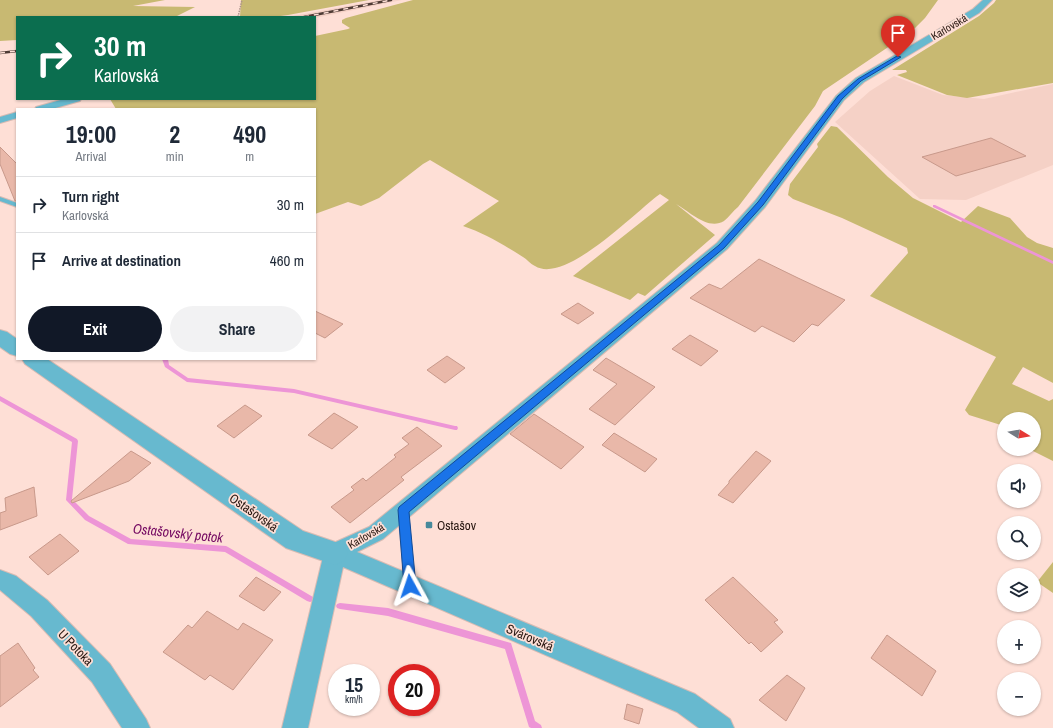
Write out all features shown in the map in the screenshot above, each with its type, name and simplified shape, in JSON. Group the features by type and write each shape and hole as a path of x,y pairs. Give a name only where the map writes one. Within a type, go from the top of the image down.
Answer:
{"street":[{"name":"Karlovská","path":"335,553 376,533 722,246 760,204 840,98 855,84 976,11 988,0"},
{"path":"44,108 72,100"},
{"path":"0,120 16,115"},
{"path":"0,337 16,348"},
{"name":"Ostašovská","path":"33,360 295,540 335,553"},
{"path":"295,728 335,553"},
{"name":"Svárovská","path":"335,553 686,703 720,728"},
{"name":"U Potoka","path":"0,580 8,583 39,608 101,674 137,728"}],"lane":[{"path":"0,199 16,205"},
{"path":"403,510 410,586"}],"path":[{"path":"238,16 242,0"}],"shaded area":[{"path":"0,0 165,0 133,6 195,7 177,16 16,16 16,40 0,41"},
{"path":"241,0 369,0 280,16 240,16"},
{"path":"380,0 402,0 316,18 316,16 293,16"},
{"path":"413,0 938,0 925,18 912,31 823,91 815,106 738,207 724,221 712,224 705,222 676,204 715,235 645,296 638,293 630,300 573,276 669,200 660,194 599,244 564,265 548,269 533,265 501,244 479,232 463,226 499,201 430,160 379,198 361,206 348,202 316,214 316,108 115,108 111,100 316,100 316,36 350,28 342,23 342,20"},
{"path":"996,0 1053,0 1053,83 967,98 947,95 897,75 907,72 906,70 892,70 979,16"},
{"path":"894,76 943,95 984,99 1053,84 1053,165 966,200 920,199 835,122 870,91"},
{"path":"831,126 837,127 888,177 913,198 961,222 978,206 1010,218 1027,237 1037,243 1053,248 1053,383 1023,367 1012,384 1049,401 1053,399 1053,461 1041,455 1041,412 997,412 997,424 969,415 965,410 996,357 870,296 908,253 907,248 842,218 793,199 788,195 790,184 818,147 817,144"},
{"path":"1053,562 1053,593 1041,585 1041,577"}],"building":[{"path":"991,138 1026,156 956,176 922,157"},
{"path":"0,147 16,163 16,201 15,201 0,164"},
{"path":"759,259 845,300 818,326 812,324 794,342 762,326 755,332 690,298 709,284 721,289"},
{"path":"578,303 594,313 578,324 561,314"},
{"path":"316,311 343,324 325,338 316,334"},
{"path":"690,335 718,351 701,366 672,349"},
{"path":"447,356 465,368 445,383 427,370"},
{"path":"606,358 655,387 615,425 589,409 617,384 593,370"},
{"path":"245,405 262,416 234,438 217,426"},
{"path":"334,413 358,427 332,449 308,435"},
{"path":"534,414 584,447 561,469 510,434"},
{"path":"417,427 442,446 401,477 404,480 350,523 331,507 354,490 351,487 363,478 366,481 396,457 394,455 409,444 402,438"},
{"path":"614,433 657,459 645,472 602,445"},
{"path":"131,451 151,463 129,481 72,503 71,501"},
{"path":"756,451 771,461 733,503 718,495 729,483 729,481"},
{"path":"34,487 37,516 0,530 0,513 6,511 5,498"},
{"path":"60,534 79,551 48,575 29,557"},
{"path":"256,577 281,592 264,611 239,596"},
{"path":"733,577 778,620 774,622 783,632 761,652 751,642 749,644 705,600"},
{"path":"207,611 238,630 243,623 273,640 233,690 210,675 205,680 163,652 188,625 192,628"},
{"path":"887,635 936,671 922,696 871,658"},
{"path":"18,643 35,668 33,670 39,677 0,707 0,656"},
{"path":"787,675 805,688 786,721 759,700"},
{"path":"627,704 643,709 639,724 624,719"}],"waterway":[{"path":"934,206 1053,263"},
{"path":"165,360 167,366 187,380 294,391 455,428"},
{"name":"Ostašovský potok","path":"0,398 75,441 69,500 87,518 130,542 226,549 310,599"},
{"name":"Ostašovský potok","path":"340,606 388,612 508,646 532,724 538,728"}],"railway":[{"path":"309,16 391,0"},
{"path":"0,53 16,51"}],"place":[{"name":"Ostašov","path":"429,525"}],"route":[{"path":"410,586 403,510 722,246 760,204 840,98 860,80 898,57"}]}
